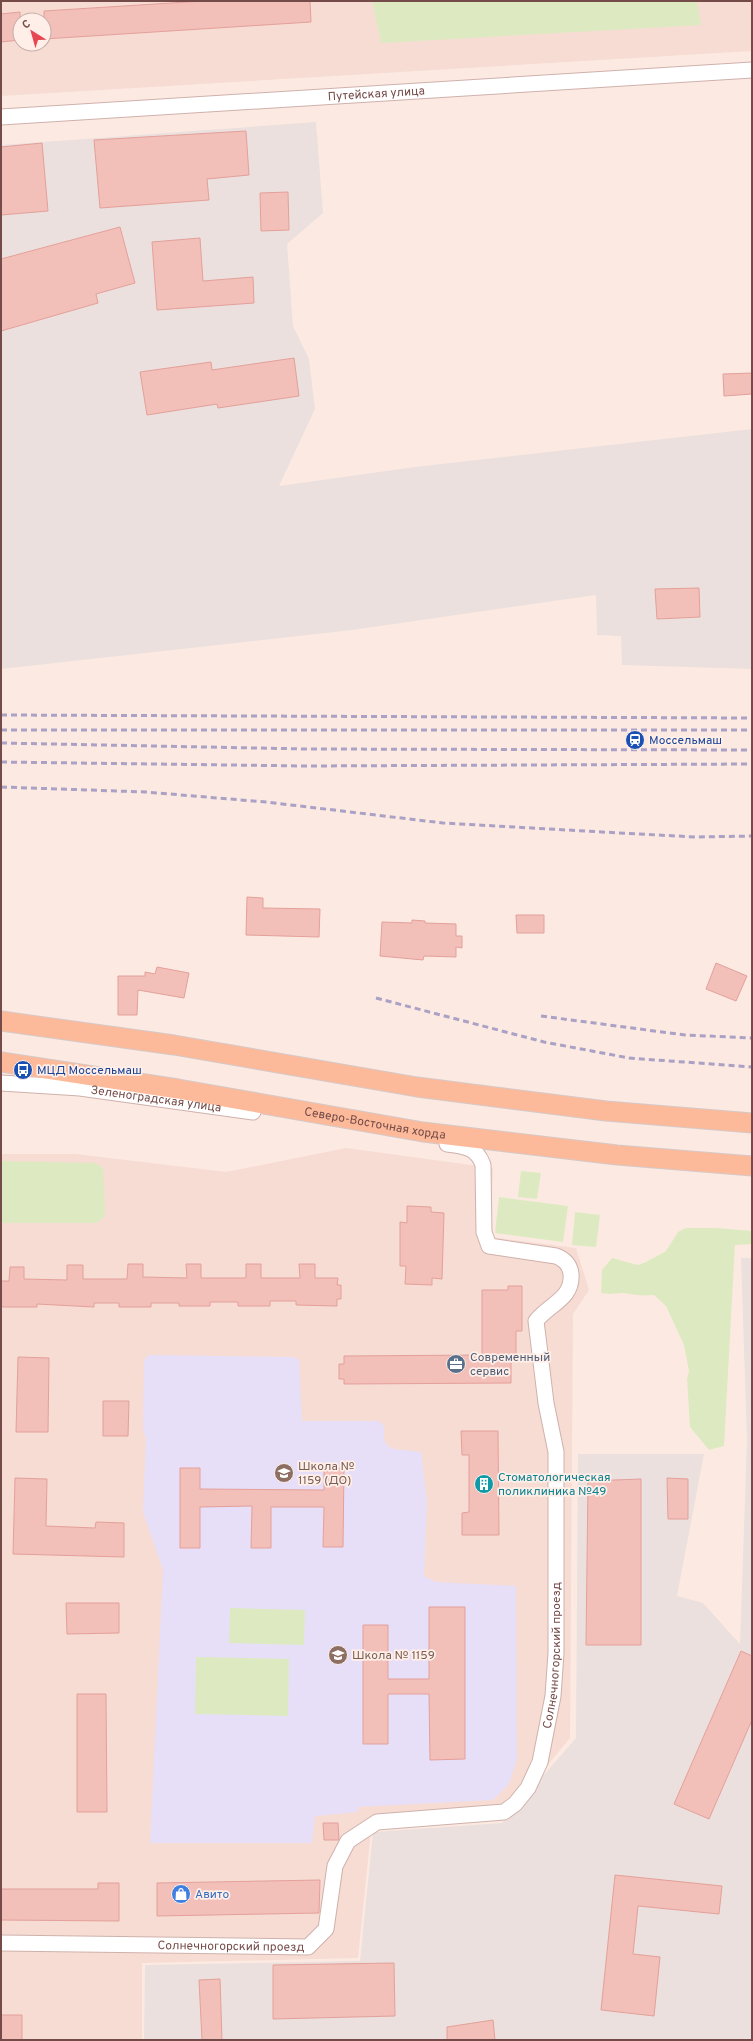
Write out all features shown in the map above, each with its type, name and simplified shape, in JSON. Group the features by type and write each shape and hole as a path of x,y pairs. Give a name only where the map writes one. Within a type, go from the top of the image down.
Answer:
{"main road":[{"path":"1,1021 174,1045 417,1087 606,1111 752,1123"},
{"name":"Северо-Восточная хорда","path":"1,1062 178,1089 423,1132 617,1155 752,1166"}],"street":[{"name":"Путейская улица","path":"1,117 752,70"},
{"name":"Зеленоградская улица","path":"1,1083 80,1088 206,1104 310,1121"},
{"name":"Солнечногорский проезд","path":"1,1943 308,1947 326,1928 335,1866 348,1841 377,1822 504,1812 515,1804 528,1788 540,1762 553,1696 556,1652 556,1452 546,1403 536,1322 542,1312 564,1297 572,1282 571,1271 564,1259 556,1256 489,1246 484,1232 483,1165 481,1158 474,1150 466,1147 310,1121"}],"shaded area":[{"path":"1,1 752,1 752,51 1,96"},
{"path":"316,122 323,213 287,244 293,326 309,359 315,409 279,486 415,467 752,429 752,669 622,665 621,636 597,635 596,595 352,630 1,669 1,145"},
{"path":"346,1148 493,1168 490,1237 576,1248 589,1290 573,1314 570,1738 503,1819 371,1830 358,1958 142,1963 142,2040 1,2040 1,1154 76,1154 226,1172"},
{"path":"741,1258 752,1258 752,2040 144,2040 145,1965 360,1961 373,1832 502,1823 576,1738 578,1454 704,1454 677,1596 703,1603 740,1644 747,1440"},
{"name":"Школа № 1159","path":"149,1355 294,1357 299,1360 302,1421 379,1421 384,1426 384,1440 388,1446 394,1449 421,1452 427,1501 424,1576 436,1582 516,1586 517,1759 509,1784 493,1800 358,1807 358,1812 315,1816 312,1843 150,1843 163,1570 143,1512 146,1439 143,1429 144,1360"}],"green space":[{"path":"372,1 697,1 701,25 381,43"},
{"path":"2,1161 96,1163 103,1168 105,1216 97,1223 2,1223"},
{"path":"521,1171 541,1173 537,1199 518,1197"},
{"path":"499,1197 568,1206 563,1242 495,1233"},
{"path":"575,1212 600,1215 596,1247 572,1245"},
{"path":"686,1228 717,1228 752,1231 752,1244 735,1245 724,1446 709,1450 690,1427 687,1379 689,1371 684,1345 666,1306 654,1295 601,1293 602,1270 612,1258 638,1265 646,1262 666,1251 678,1232"},
{"path":"230,1608 305,1610 304,1645 229,1643"},
{"path":"196,1657 289,1659 288,1716 195,1714"}],"building":[{"path":"203,1 310,1 311,22 52,38 52,12 44,11"},
{"path":"12,13 12,41 1,42 1,14"},
{"path":"246,131 249,175 207,179 209,200 100,208 94,140"},
{"path":"42,143 48,211 1,215 1,147"},
{"path":"288,192 289,230 261,231 260,193"},
{"path":"120,227 135,283 96,294 98,303 1,331 1,259"},
{"path":"200,238 203,281 253,277 254,303 157,310 152,242"},
{"path":"294,358 299,396 218,408 217,404 147,415 140,372 211,362 212,370"},
{"path":"752,373 752,394 724,396 723,374"},
{"path":"699,588 700,617 657,619 655,589"},
{"path":"247,897 263,898 263,908 320,909 319,937 246,935"},
{"path":"516,915 544,915 544,933 517,933"},
{"path":"412,920 425,921 425,923 456,924 456,936 462,936 462,948 456,947 456,957 424,956 423,960 380,956 382,922 412,923"},
{"path":"716,963 747,976 736,1001 706,989"},
{"path":"157,967 189,973 184,998 138,990 137,1015 118,1015 118,976 145,976 145,972 155,974"},
{"path":"407,1206 431,1207 431,1212 444,1213 442,1279 432,1278 432,1285 405,1284 406,1266 400,1266 400,1222 407,1223"},
{"path":"128,1264 143,1264 143,1277 187,1278 186,1264 201,1264 201,1278 246,1278 246,1264 261,1264 261,1278 300,1278 299,1264 315,1264 315,1278 338,1278 337,1285 341,1285 341,1299 337,1299 337,1306 296,1305 296,1301 270,1301 270,1306 238,1306 238,1302 210,1302 210,1306 179,1306 179,1303 151,1303 151,1307 119,1307 119,1303 94,1303 94,1307 37,1304 37,1307 3,1307 1,1305 1,1281 9,1281 10,1267 24,1267 24,1279 67,1280 67,1265 83,1265 83,1279 127,1279"},
{"path":"508,1286 522,1286 522,1331 516,1331 516,1355 511,1355 511,1383 344,1384 344,1379 339,1379 339,1364 344,1364 344,1356 482,1355 482,1290 508,1290"},
{"path":"18,1357 49,1358 48,1432 16,1432"},
{"path":"103,1401 129,1401 128,1436 103,1436"},
{"name":"Стоматологическая поликлиника №49","path":"461,1431 498,1431 499,1535 462,1535 462,1513 469,1512 469,1455 462,1455"},
{"path":"180,1468 200,1468 200,1489 324,1490 324,1468 344,1468 343,1547 323,1547 324,1507 271,1507 271,1548 251,1548 252,1506 200,1507 200,1548 180,1548"},
{"path":"15,1478 47,1479 46,1526 95,1528 96,1522 124,1523 124,1557 13,1554"},
{"path":"667,1478 688,1479 688,1519 668,1519"},
{"path":"641,1479 641,1645 586,1645 588,1481"},
{"path":"66,1603 119,1603 119,1633 67,1634"},
{"path":"429,1607 465,1607 465,1759 430,1760 429,1694 388,1694 388,1744 363,1744 363,1625 388,1625 388,1679 429,1679"},
{"path":"741,1651 752,1656 752,1720 709,1819 674,1804"},
{"path":"77,1694 106,1694 107,1812 77,1812"},
{"path":"323,1823 338,1823 339,1840 324,1840"},
{"path":"615,1875 722,1886 719,1914 638,1906 633,1954 660,1957 654,2016 601,2010"},
{"path":"320,1880 319,1913 157,1916 157,1883"},
{"path":"98,1883 119,1883 119,1921 1,1920 1,1889 98,1889"},
{"path":"394,1963 395,2016 273,2019 273,1965"},
{"path":"220,1979 222,2040 202,2040 199,1980"},
{"path":"1,2015 22,2015 22,2040 1,2040"},
{"path":"493,2020 495,2040 447,2040 447,2027"}],"railway":[{"path":"1,715 752,718"},
{"path":"1,730 752,730"},
{"path":"1,743 307,749 752,750"},
{"path":"1,762 306,766 752,764"},
{"path":"1,787 146,792 266,802 443,823 696,837 752,836"},
{"path":"376,998 544,1042 629,1058 752,1067"},
{"path":"541,1016 685,1035 752,1038"}],"place":[{"name":"Моссельмаш","path":"635,740"},
{"name":"МЦД Моссельмаш","path":"23,1070"},
{"name":"Современный сервис","path":"456,1364"},
{"name":"Школа № 1159 (ДО)","path":"284,1473"},
{"name":"Стоматологическая поликлиника №49","path":"484,1484"},
{"name":"Школа № 1159","path":"338,1655"},
{"name":"Авито","path":"181,1894"}]}
